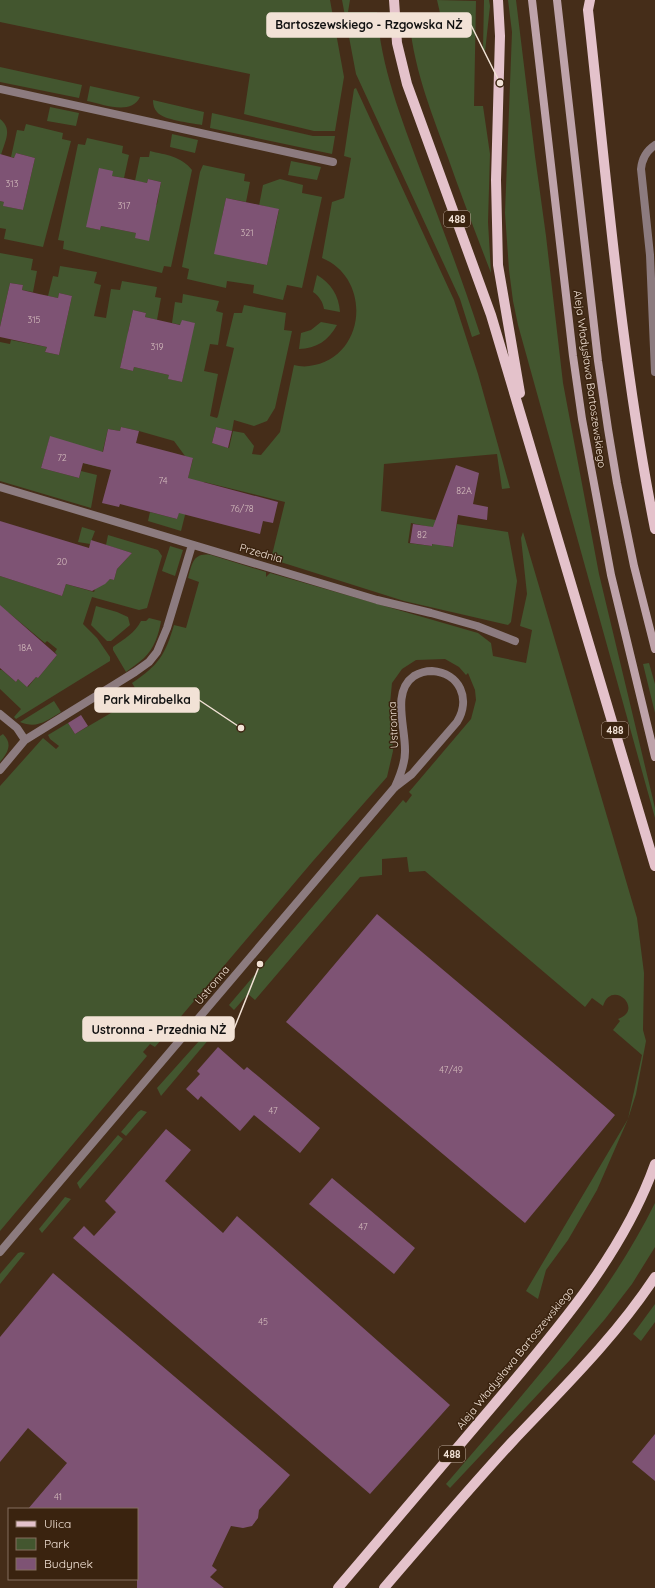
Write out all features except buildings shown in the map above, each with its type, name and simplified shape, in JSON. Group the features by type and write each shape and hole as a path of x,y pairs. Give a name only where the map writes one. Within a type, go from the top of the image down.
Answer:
{"main road":[{"name":"488","path":"394,0 397,43 408,84 490,315 528,437 655,866"},
{"path":"498,0 500,44 496,180 498,265 528,437"},
{"name":"Aleja Władysława Bartoszewskiego","path":"532,0 573,356 583,425 612,574 655,757"},
{"name":"Aleja Władysława Bartoszewskiego","path":"557,0 598,361 608,429 617,483 634,566 655,649"},
{"path":"588,3 629,375 641,454 655,529"},
{"name":"Aleja Władysława Bartoszewskiego","path":"338,1588 564,1319 601,1269 620,1238 635,1211 655,1164"},
{"path":"384,1588 415,1551 513,1442 592,1359 632,1310 655,1277"}],"street":[{"path":"0,89 333,162"},
{"path":"652,147 643,158 641,169 650,255 655,372"},
{"name":"Przednia","path":"0,487 377,600 477,626 515,641"},
{"path":"0,770 25,740 149,662 157,652 167,628 192,545"},
{"name":"Ustronna","path":"0,1252 395,787 412,774 457,722 462,713 464,701 460,688 452,678 441,672 430,671 418,674 410,679 404,688 401,703 405,753 402,771 395,787"},
{"path":"0,714 17,728 25,740"}],"green space":[{"path":"0,0 330,0 344,77 335,131 314,131 244,114 250,74 0,22"},
{"path":"342,0 350,0 348,12 377,12 379,33 387,73 393,92 459,272 480,334 472,337 460,299 356,74"},
{"path":"437,0 476,1 474,106 483,106 490,154 488,222 491,273 428,103 414,51 409,14 440,13"},
{"path":"484,0 489,0 490,6 485,52 483,49"},
{"path":"508,0 516,0 563,383 599,574 655,808 655,818 518,325 513,301 505,213 512,32"},
{"path":"0,67 82,85 79,98 0,82"},
{"path":"90,86 140,97 136,103 130,106 108,106 87,101"},
{"path":"356,88 454,300 478,374 510,488 502,489 497,454 384,464 381,511 448,522 445,546 453,547 457,524 508,532 517,581 511,622 508,625 404,601 271,559 285,502 204,482 200,497 190,495 181,531 148,521 150,512 177,519 193,459 185,456 174,441 139,431 121,427 120,431 108,429 99,467 75,461 50,437 41,468 79,478 81,471 97,475 91,508 0,481 0,342 10,344 11,340 47,347 45,352 59,355 72,296 59,293 58,298 48,296 53,276 58,277 60,266 97,272 94,283 101,285 94,316 106,318 111,289 120,290 122,281 157,287 155,297 161,298 157,320 145,317 146,313 133,310 128,332 131,333 125,346 120,368 133,371 134,367 169,375 169,379 182,382 194,323 182,321 181,325 172,323 175,302 182,303 183,294 219,301 216,311 223,313 218,345 210,344 204,371 218,374 210,416 217,418 234,348 226,346 234,313 242,313 244,305 286,313 284,330 292,331 275,408 267,421 254,426 234,420 232,431 216,427 212,443 229,448 233,431 244,433 254,446 252,454 261,455 280,432 294,365 307,366 328,360 342,349 352,334 356,317 355,300 350,283 338,268 322,258 332,202 344,198 351,158 344,156 354,89","holes":["411,523 435,528 432,546 408,543"]},
{"path":"153,100 204,112 202,125 178,121 160,115 154,108"},
{"path":"50,107 79,113 76,126 47,121"},
{"path":"212,113 313,136 335,136 332,154 210,128"},
{"path":"0,119 4,123 7,131 6,140 1,155 0,154"},
{"path":"26,124 63,133 62,139 71,141 43,247 4,239 6,229 0,228 0,201 4,202 4,206 23,210 35,158 16,153 15,158 11,157 17,130 24,131"},
{"path":"172,134 198,140 195,153 170,147"},
{"path":"87,138 123,146 122,153 129,155 124,178 112,176 87,227 100,230 101,226 136,233 157,204 161,182 148,179 147,183 135,181 140,157 149,157 150,151 178,159 188,165 192,170 171,267 164,266 162,273 63,249 64,241 58,240 78,144 85,145"},
{"path":"291,161 321,167 317,180 288,175"},
{"path":"203,165 245,174 244,181 250,182 246,202 226,198 222,217 248,261 267,265 271,246 268,245 275,229 279,210 260,205 258,211 263,185 280,179 303,185 302,193 322,197 302,288 287,285 283,300 253,293 254,285 227,281 226,288 187,279 189,269 182,267 200,172"},
{"path":"0,253 33,259 31,270 37,271 33,292 22,290 23,285 10,283 0,327"},
{"path":"317,275 322,278 333,290 338,301 340,312 324,309 320,299 313,292"},
{"path":"321,322 337,325 330,335 321,343 305,349 299,349 301,333 311,330"},
{"path":"82,527 95,531 90,544 78,542"},
{"path":"523,532 637,918 644,973 643,1030 646,1041 636,1094 628,1119 642,1055 613,1030 620,1021 618,1019 625,1015 628,1009 624,999 619,995 613,995 607,998 603,1006 592,998 585,1007 425,871 409,872 407,857 382,859 382,875 360,877 255,1000 248,994 234,1010 229,1005 403,800 406,803 412,795 409,792 471,719 476,700 475,690 468,673 466,675 459,667 445,659 416,660 402,669 392,683 390,704 393,751 387,777 313,861 155,1047 150,1044 143,1052 147,1056 0,1231 0,786 43,738 56,749 59,746 50,739 48,735 68,723 75,734 140,696 132,683 155,665 164,652 174,625 186,628 199,582 188,578 194,560 200,555 211,555 266,572 266,577 270,573 478,633 491,643 493,656 526,663 532,630 520,626 527,594 521,538"},
{"path":"108,535 158,550 162,556 147,608 139,610 92,597 83,624 97,638 110,657 110,661 16,719 14,717 21,709 0,689 0,670 16,682 18,679 28,687 36,677 38,678 57,655 55,652 57,649 47,641 45,643 9,613 0,610 0,576 62,596 66,584 94,592 96,587 104,584 110,579 114,580 117,569 132,553 106,545"},
{"path":"170,546 183,550 175,576 162,571"},
{"path":"96,606 128,617 130,625 111,641 107,641 91,625"},
{"path":"149,618 161,621 156,641 148,654 126,672 113,650 113,647 132,632 141,621 146,621"},
{"path":"649,663 655,684 655,713 643,664"},
{"path":"54,701 61,712 41,723 31,725 20,722"},
{"path":"3,734 9,745 0,762 0,736"},
{"path":"208,1031 215,1032 161,1096 157,1088"},
{"path":"141,1110 147,1112 126,1136 121,1132"},
{"path":"628,1119 597,1190 568,1240 546,1270 538,1299 526,1291"},
{"path":"118,1135 123,1139 80,1189 77,1183"},
{"path":"65,1197 71,1199 42,1233 39,1229"},
{"path":"655,1203 655,1247 632,1284 605,1319 570,1360 450,1488 446,1484 532,1384 586,1315 634,1242"},
{"path":"18,1253 25,1253 0,1284 0,1274"},
{"path":"655,1304 655,1322 641,1341 633,1334"}],"place":[{"name":"Bartoszewskiego - Rzgowska NŻ","path":"500,83"},
{"name":"Park Mirabelka","path":"241,728"},
{"name":"Ustronna - Przednia NŻ","path":"260,964"}]}
